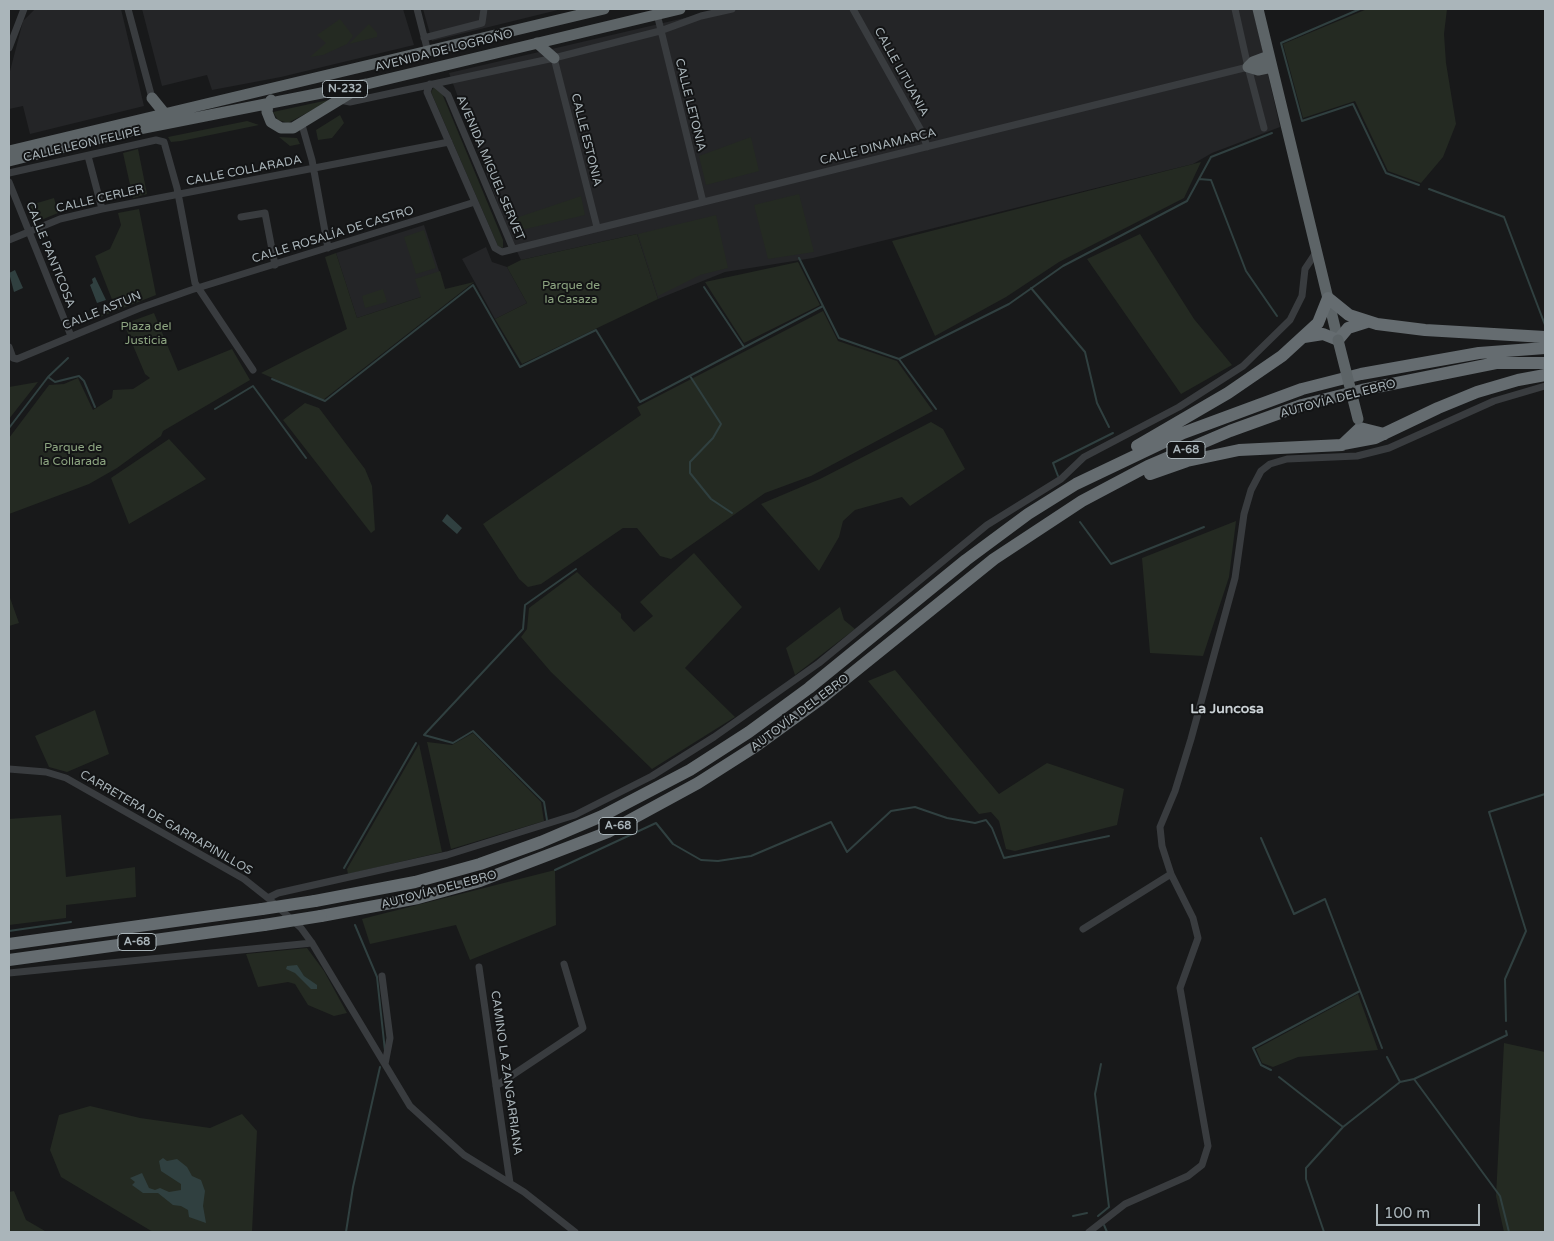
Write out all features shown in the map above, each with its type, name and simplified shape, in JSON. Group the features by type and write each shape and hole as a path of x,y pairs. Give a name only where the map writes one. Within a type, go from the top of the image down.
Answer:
{"highway":[{"name":"AVENIDA DE LOGROÑO","path":"9,151 604,9"},
{"name":"AVENIDA DE LOGROÑO","path":"9,161 134,130 367,84 680,9"},
{"path":"1258,9 1363,441"},
{"path":"537,43 554,58 563,37"},
{"path":"1248,67 1253,62 1270,61"},
{"path":"287,85 268,105 269,118 276,126 287,128 302,124 367,84"},
{"path":"152,98 166,114"},
{"path":"149,118 152,98"},
{"path":"1328,298 1345,313 1369,322 1425,330 1545,336"},
{"path":"1076,484 1086,475 1228,393 1262,370 1304,337 1322,316 1328,298"},
{"path":"1338,340 1353,325 1369,322"},
{"path":"1304,337 1323,334 1338,340"},
{"name":"AUTOVÍA DEL EBRO","path":"9,944 265,904 315,901 415,882 480,864 541,842 602,816 690,770 749,732 809,688 984,546 1028,514 1076,484 1183,432 1302,390 1361,374 1440,359 1479,353 1545,348"},
{"name":"AUTOVÍA DEL EBRO","path":"9,960 321,916 418,898 480,881 608,832 698,783 756,746 818,701 994,559 1070,508 1148,466 1230,431 1302,405 1362,390 1496,363 1545,363"},
{"path":"1070,508 1163,469 1209,456 1239,450 1363,441 1384,434 1477,392 1518,380 1545,375"},
{"path":"1359,424 1384,434"},
{"path":"1342,444 1359,424"}],"street":[{"path":"9,48 21,9"},
{"path":"128,9 152,98"},
{"path":"417,9 428,52"},
{"path":"424,38 482,23 484,9"},
{"path":"340,100 350,102 554,58 660,31 701,16 732,9"},
{"name":"CALLE LITUANIA","path":"853,9 923,134 927,147"},
{"path":"1235,9 1264,128"},
{"name":"CALLE LETONIA","path":"657,14 703,202"},
{"name":"CALLE ESTONIA","path":"554,58 597,227"},
{"name":"CALLE DINAMARCA","path":"513,249 1248,67"},
{"path":"448,95 451,80"},
{"name":"AVENIDA MIGUEL SERVET","path":"433,84 448,95 513,249 498,251 427,92 433,84"},
{"path":"302,124 314,168 328,248"},
{"name":"CALLE LEON FELIPE","path":"9,173 160,140 166,146 178,195"},
{"name":"CALLE COLLARADA","path":"178,195 449,142"},
{"path":"88,156 102,209"},
{"name":"CALLE PANTICOSA","path":"9,182 71,336"},
{"path":"178,195 198,288 253,370"},
{"name":"CALLE CERLER","path":"9,240 60,219 178,195"},
{"name":"CALLE ROSALÍA DE CASTRO","path":"198,288 475,202"},
{"path":"242,217 265,213 275,265"},
{"path":"265,904 278,893 447,855 574,815 660,771 714,737 819,663 987,525 1061,479 1084,457 1180,407 1242,366 1290,320 1302,296 1305,269 1317,251"},
{"name":"CALLE ASTUN","path":"9,347 13,358 17,359 140,308 198,288"},
{"path":"1089,1232 1125,1204 1188,1176 1202,1165 1208,1146 1180,988 1198,938 1193,918 1171,874 1162,846 1160,827 1175,791 1191,739 1234,578 1244,514 1251,490 1261,471 1270,464 1287,459 1367,454 1423,435 1438,426 1494,401 1545,386"},
{"path":"1363,441 1367,454"},
{"name":"CARRETERA DE GARRAPINILLOS","path":"9,769 46,772 66,778 244,879 265,904 301,928 410,1106 464,1155 510,1183 575,1232"},
{"path":"1084,929 1171,874"},
{"path":"9,973 312,944"},
{"path":"496,1086 583,1028 564,964"},
{"name":"CAMINO LA ZANGARRIANA","path":"479,967 510,1183"},
{"path":"382,976 390,1038 386,1064"}],"shaded area":[{"path":"35,9 121,9 144,106 30,134 23,106 9,109 9,75 23,21"},
{"path":"142,9 403,9 414,45 281,77 212,90 207,75 162,86"},
{"path":"423,9 562,9 432,41"},
{"path":"723,9 1253,9 1280,127 1212,153 1193,164 813,258 725,272 658,299 637,234 521,260 511,239 449,73"},
{"path":"424,225 445,289 357,318 336,253"},
{"path":"486,247 492,262 507,267 527,303 495,319 462,259"},
{"path":"15,270 23,288 14,292 9,273"},
{"path":"95,277 106,300 97,303 90,285"},
{"path":"447,514 462,528 457,534 442,521"},
{"path":"297,965 304,976 317,985 317,989 311,989 295,973 286,969 287,966"},
{"path":"163,1158 167,1161 177,1159 187,1167 192,1176 201,1180 205,1191 203,1206 206,1223 189,1217 188,1210 181,1206 173,1205 158,1193 143,1193 132,1185 135,1182 130,1178 142,1173 149,1188 155,1190 160,1188 169,1192 181,1190 181,1184 161,1171 159,1161"}],"green space":[{"path":"1367,9 1447,9 1444,34 1446,63 1456,124 1443,157 1421,183 1388,171 1355,101 1303,118 1283,44"},
{"path":"340,19 353,36 347,44 323,55 310,57 326,43 317,35"},
{"path":"369,24 377,33 377,37 349,44"},
{"path":"434,87 441,91 503,240 503,248 498,246 431,92"},
{"path":"333,99 288,123 278,120 273,112"},
{"path":"340,115 344,123 332,138 318,140 316,130"},
{"path":"247,121 259,125 181,141 171,142 168,137"},
{"path":"279,137 297,138 300,144 290,146"},
{"path":"751,137 759,171 706,185 699,156"},
{"path":"138,149 147,194 133,198 123,153"},
{"path":"1201,162 1184,198 1059,262 1006,297 935,336 892,241"},
{"path":"799,194 814,252 768,259 754,205"},
{"path":"581,196 585,215 513,232 510,220"},
{"path":"54,198 58,213 34,223 27,206"},
{"path":"139,209 156,295 100,317 106,305 113,302 95,256 110,249 121,225 118,213"},
{"path":"716,215 728,268 700,275 658,296 638,234"},
{"path":"424,230 436,268 416,274 404,237"},
{"name":"Parque de la Casaza","path":"637,234 658,299 522,364 495,319 527,303 507,267 521,260"},
{"path":"1140,234 1194,319 1232,365 1181,394 1087,259"},
{"path":"336,253 357,318 421,297 415,279 440,271 445,289 474,282 323,400 261,373 347,329 325,257"},
{"path":"798,262 820,305 744,343 705,282"},
{"path":"383,289 387,302 365,308 362,296"},
{"path":"823,311 838,341 897,361 933,411 811,476 765,493 671,559 660,556 637,528 623,528 541,584 528,587 519,579 483,524 641,415 637,407"},
{"name":"Parque de la Collarada","path":"154,313 178,371 232,349 250,380 163,431 161,436 117,468 89,484 9,514 9,438 49,385 64,384 78,378 93,410 112,398 113,390 133,389 150,378 145,374 124,324"},
{"path":"38,382 9,419 9,387"},
{"path":"305,403 319,408 365,469 372,486 375,530 371,533 283,420"},
{"path":"931,422 943,429 965,469 910,506 902,497 855,510 843,521 839,537 819,571 761,504 820,479"},
{"path":"169,439 206,479 129,524 111,478"},
{"path":"1236,521 1229,577 1203,656 1150,653 1142,558"},
{"path":"694,553 742,607 685,668 735,717 652,769 551,672 521,637 527,629 529,608 577,572 621,614 621,618 634,632 653,616 640,602"},
{"path":"9,595 19,623 9,626"},
{"path":"840,607 844,620 855,629 795,675 786,648"},
{"path":"895,670 999,794 1047,763 1124,789 1117,825 1015,851 1006,849 999,821 991,812 979,814 868,681"},
{"path":"95,710 109,754 67,772 49,767 35,736"},
{"path":"473,733 541,802 544,821 451,849 427,742 452,745"},
{"path":"419,744 442,852 348,874 347,869"},
{"path":"61,815 66,877 135,867 136,897 66,905 66,918 9,925 9,819"},
{"path":"555,870 556,925 470,960 456,925 370,944 362,919"},
{"path":"307,948 324,971 347,1013 334,1016 308,1005 295,984 288,982 258,987 246,954"},
{"path":"1358,994 1378,1050 1298,1057 1273,1067 1262,1063 1256,1049"},
{"path":"1504,1043 1545,1052 1545,1232 1504,1232 1496,1196"},
{"path":"90,1106 140,1118 210,1128 242,1114 257,1131 252,1232 153,1232 61,1177 50,1150 59,1115"},
{"path":"14,1191 26,1220 45,1231 9,1232 9,1192"}],"waterway":[{"path":"1360,9 1281,43 1302,121 1353,104 1386,173 1419,185"},
{"path":"799,258 839,338 899,359 1009,304 1063,266 1187,201 1211,157 1272,133"},
{"path":"1199,179 1211,180 1246,271 1277,316"},
{"path":"1429,189 1504,217 1545,325"},
{"path":"272,379 325,401 473,285 520,367 596,330 640,402 823,306"},
{"path":"704,287 744,347"},
{"path":"1031,288 1085,352 1097,403 1109,427"},
{"path":"9,428 48,377 68,358"},
{"path":"899,359 936,409"},
{"path":"48,377 55,382 79,376 84,381 95,407"},
{"path":"690,376 721,424 713,438 690,462 690,473 711,499 732,513"},
{"path":"215,409 253,386 306,458"},
{"path":"1058,476 1053,463 1113,433"},
{"path":"1080,522 1111,564 1204,527"},
{"path":"547,820 544,802 473,731 453,743 424,735 523,629 525,605 576,569"},
{"path":"344,868 416,743"},
{"path":"1506,1021 1505,979 1526,931 1489,812 1545,794"},
{"path":"555,870 656,823 673,844 701,860 718,861 751,856 831,822 847,852 891,811 915,807 947,818 975,823 986,820 992,828 1004,858 1109,836"},
{"path":"1261,838 1294,914 1325,899 1382,1048"},
{"path":"9,931 71,922"},
{"path":"355,925 377,977 385,1051"},
{"path":"1271,1070 1261,1065 1253,1048 1360,991"},
{"path":"1506,1031 1507,1035 1414,1079 1500,1196 1509,1232"},
{"path":"1387,1057 1400,1082 1414,1079"},
{"path":"1098,1216 1109,1207 1095,1094 1101,1064"},
{"path":"346,1232 353,1187 380,1067"},
{"path":"1279,1077 1343,1127"},
{"path":"1324,1232 1306,1179 1306,1168 1343,1127 1400,1082"},
{"path":"1073,1216 1087,1213"},
{"path":"1104,1225 1107,1232"}],"district":[{"name":"La Juncosa","path":"1227,709"}],"park label":[{"name":"Plaza del Justicia","path":"146,334"}]}
